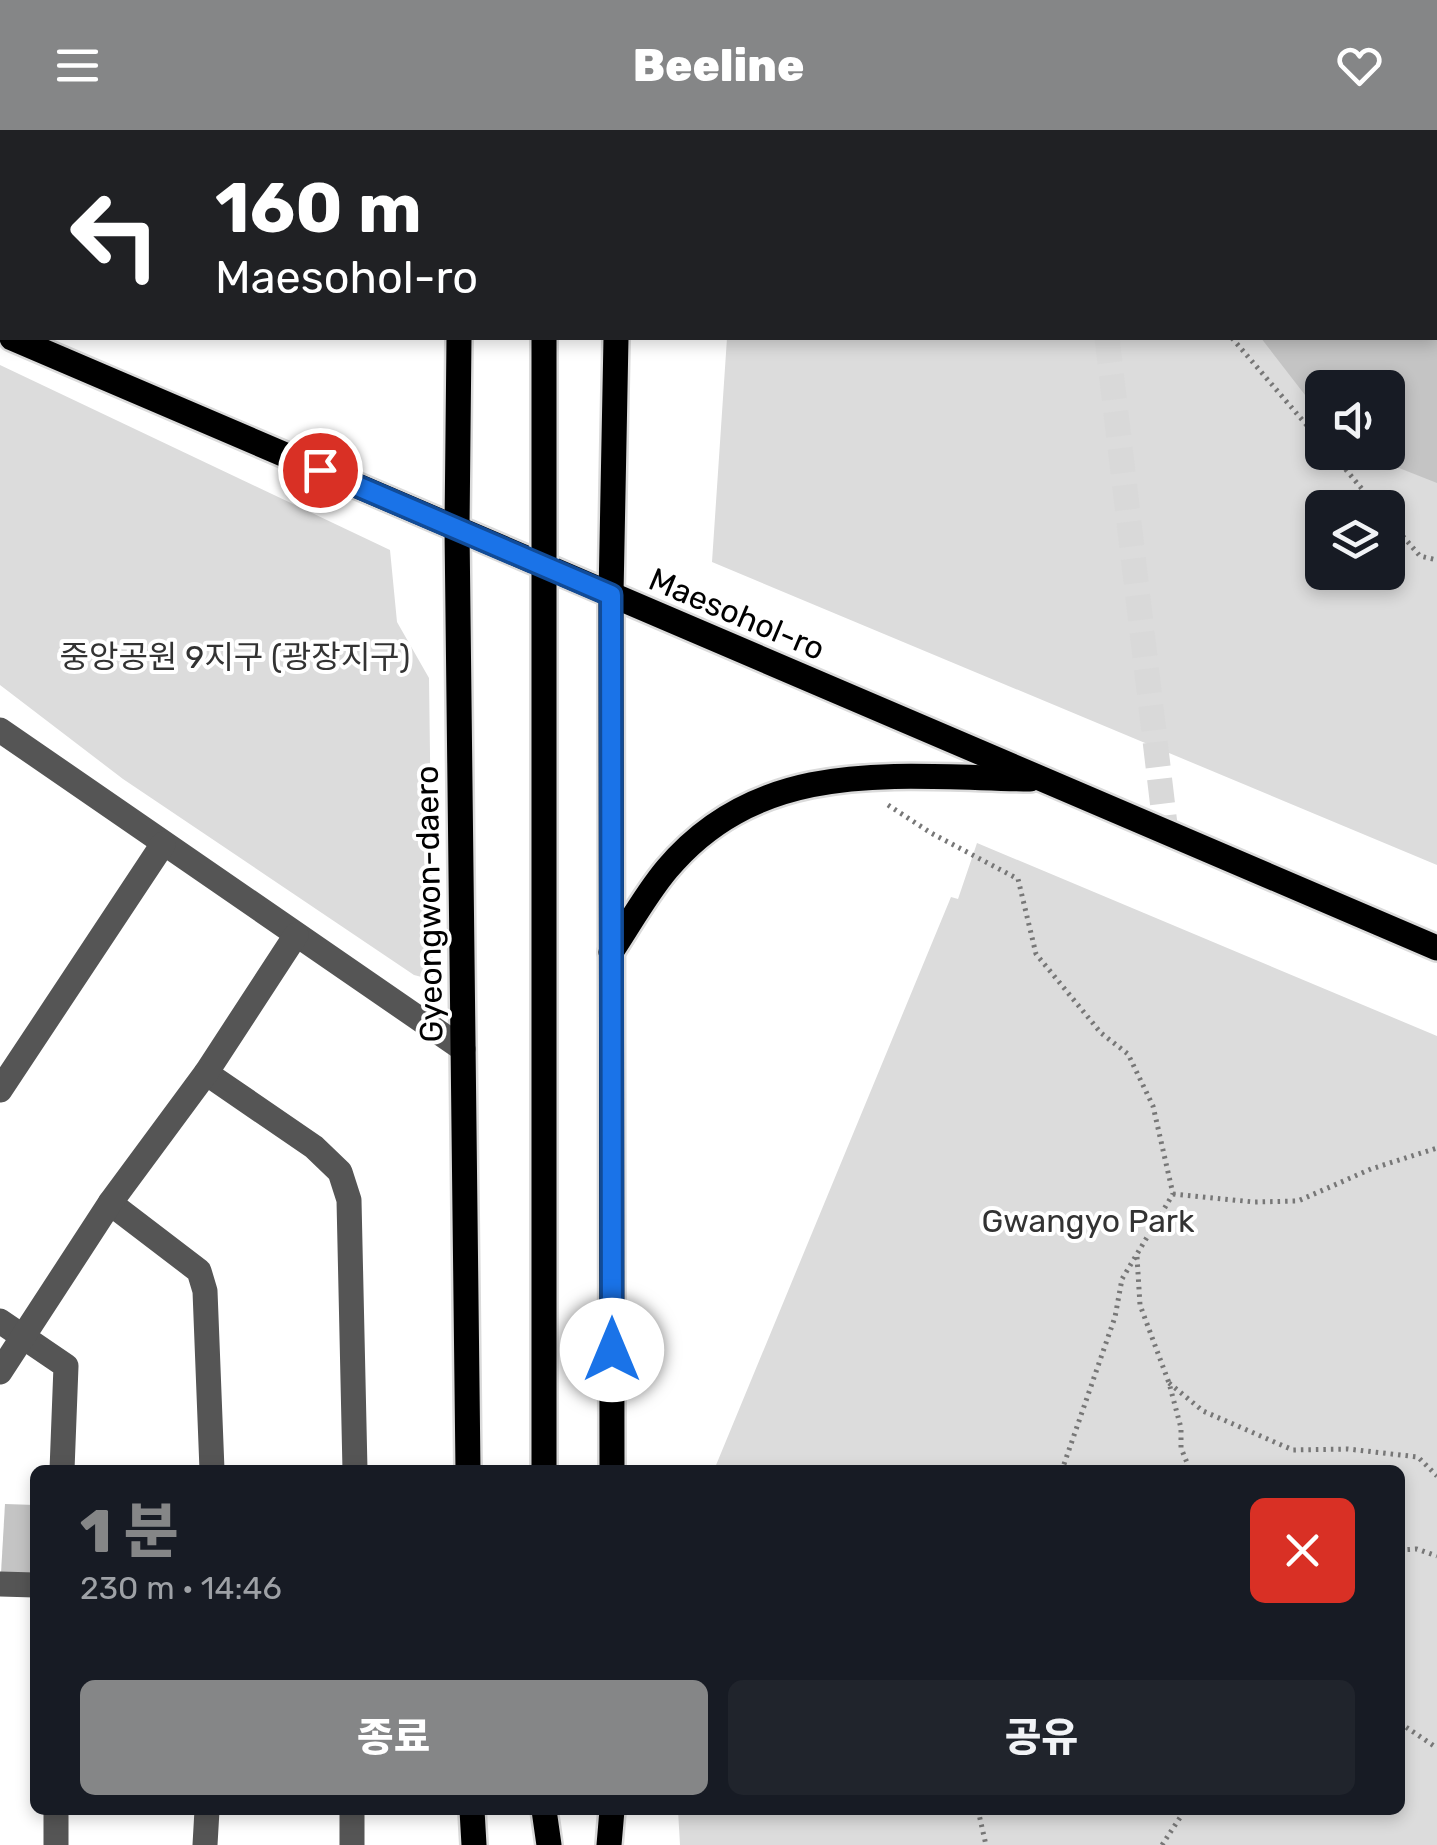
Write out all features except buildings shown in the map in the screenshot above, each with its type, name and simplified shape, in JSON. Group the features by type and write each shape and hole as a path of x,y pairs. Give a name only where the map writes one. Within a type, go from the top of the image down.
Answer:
{"main road":[{"name":"Maesohol-ro","path":"17,340 1437,948"},
{"name":"Gyeongwon-daero","path":"459,340 457,529 468,1465"},
{"path":"544,340 544,1465"},
{"path":"612,1465 611,595 616,340"},
{"path":"612,952 667,869 719,821 778,791 850,776 1042,780"},
{"path":"472,1815 474,1845"},
{"path":"545,1815 548,1845"},
{"path":"609,1845 612,1815"}],"street":[{"path":"0,730 463,1049"},
{"path":"0,1090 163,844"},
{"path":"0,1372 11,1328 206,1073 296,935"},
{"path":"206,1073 314,1147 340,1172 349,1200 355,1465"},
{"path":"110,1203 199,1270 205,1291 212,1465"},
{"path":"11,1328 66,1366 62,1465"},
{"path":"0,1584 30,1585"},
{"path":"56,1815 56,1845"},
{"path":"205,1845 207,1815"},
{"path":"352,1815 352,1845"}],"path":[{"path":"1234,340 1305,423"},
{"path":"1345,470 1363,490"},
{"path":"1405,538 1420,556 1437,560"},
{"path":"850,776 931,834 1018,880 1036,954 1101,1033 1128,1054 1154,1106 1173,1194 1122,1280 1115,1316 1064,1465"},
{"path":"1173,1194 1254,1202 1298,1201 1372,1169 1437,1148"},
{"path":"1137,1256 1140,1304 1169,1384 1188,1465"},
{"path":"1169,1384 1204,1410 1293,1450 1348,1450 1418,1457 1437,1476"},
{"path":"1405,1549 1417,1548 1437,1556"},
{"path":"1405,1726 1437,1748"},
{"path":"979,1815 986,1845"},
{"path":"1162,1845 1182,1815"}],"green space":[{"path":"727,340 1437,340 1437,865 712,562"},
{"name":"중앙공원 9지구 (광장지구)","path":"0,365 390,550 397,622 429,678 433,980 414,975 123,779 0,685"},
{"name":"Gwangyo Park","path":"977,843 1437,1036 1437,1845 680,1845 678,1815 1405,1815 1405,1465 716,1465 951,897 958,899"}],"tunnel":[{"path":"1107,340 1166,833"}],"route":[{"path":"320,470 611,595 612,1350"}]}
